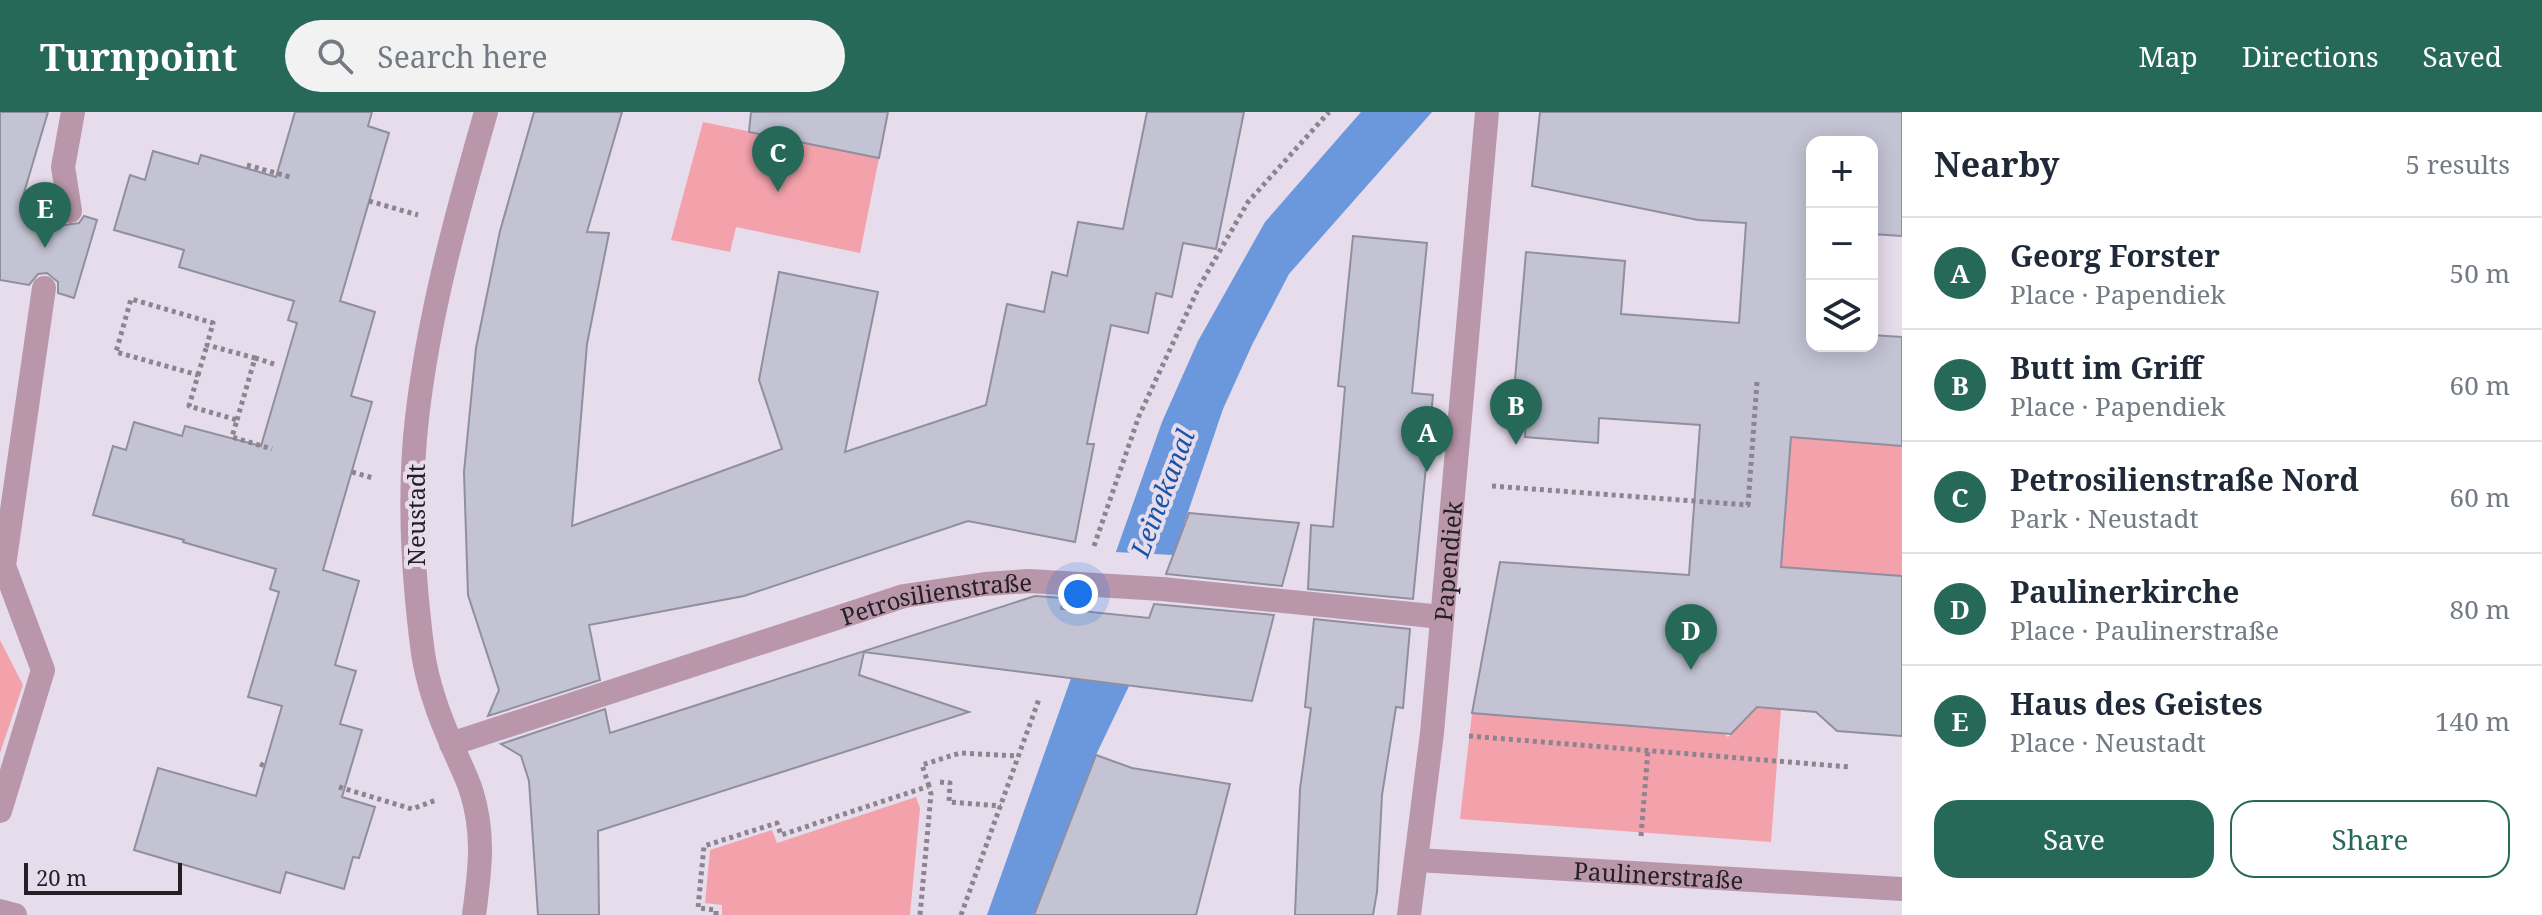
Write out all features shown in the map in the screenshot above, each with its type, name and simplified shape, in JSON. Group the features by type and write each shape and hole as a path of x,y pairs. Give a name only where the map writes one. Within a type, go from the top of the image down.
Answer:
{"street":[{"path":"70,211 63,167 73,112"},
{"name":"Neustadt","path":"474,915 482,859 478,815 471,788 434,703 424,657 416,589 413,489 417,421 439,284 486,112"},
{"name":"Papendiek","path":"1409,915 1432,733 1487,112"},
{"path":"0,811 43,670 4,566 44,288"},
{"name":"Petrosilienstraße","path":"451,744 904,596 1014,582 1092,584 1442,617"},
{"name":"Paulinerstraße","path":"1417,860 1902,889"},
{"path":"0,911 15,915"}],"path":[{"path":"1092,584 1139,416 1199,287 1248,202 1329,112"},
{"path":"247,165 290,177"},
{"path":"369,201 454,225"},
{"path":"198,375 116,352 131,299 213,323 207,345 189,406 237,420"},
{"path":"207,345 274,364"},
{"path":"255,358 232,437 272,449"},
{"path":"1455,483 1748,505 1757,382"},
{"path":"961,915 1039,699"},
{"path":"1481,737 1850,767"},
{"path":"1639,873 1648,750"},
{"path":"920,915 931,794 922,765 960,753 1018,756"},
{"path":"940,782 950,783 949,802 1001,806"},
{"path":"716,915 716,910 698,908 704,846 777,823 781,835 929,786"},
{"path":"339,787 412,809 471,788"}],"shaded area":[{"path":"703,122 879,158 860,253 736,227 730,252 671,240"},
{"path":"1791,437 1902,446 1902,576 1781,567"},
{"path":"0,640 23,685 0,753"},
{"path":"1732,706 1781,709 1771,842 1460,819 1472,713 1724,734 1728,737 1734,731"},
{"path":"916,797 920,808 910,915 722,915 722,905 705,903 710,850 772,830 777,843"}],"water":[{"name":"Leinekanal","path":"1361,112 1432,112 1289,274 1223,409 1129,686 1096,755 1034,915 987,915 1162,422 1198,341 1265,222"}],"pier":[{"path":"1115,552 1173,555 1151,622 1090,619"}],"building":[{"path":"0,112 48,112 23,196 54,206 58,220 65,225 79,223 84,216 97,220 74,298 58,293 58,282 47,273 38,274 29,285 0,280"},
{"path":"295,112 372,112 368,126 389,133 340,301 375,312 351,396 372,402 323,570 359,581 335,665 356,671 340,724 362,730 342,797 375,807 359,858 353,857 344,889 286,872 280,893 134,850 158,768 256,796 282,706 248,697 279,592 270,589 276,569 93,515 113,446 126,450 134,422 182,436 185,426 261,446 297,323 288,320 294,301 179,267 184,250 114,230 130,175 145,180 153,151 198,164 201,155 276,177"},
{"path":"534,112 622,112 587,232 609,233 587,344 572,526 782,449 759,380 779,272 878,292 845,452 986,405 1007,304 1044,312 1052,272 1067,276 1078,222 1123,229 1147,112 1244,112 1216,249 1183,243 1172,297 1156,293 1148,333 1111,325 1087,444 1094,444 1075,542 968,521 744,596 589,625 600,680 488,716 499,690 468,595 464,472 476,348 500,231"},
{"path":"751,112 888,112 879,158 749,132"},
{"path":"1540,112 1902,112 1902,236 1878,234 1878,136 1806,136 1806,352 1878,352 1878,335 1902,337 1902,446 1791,437 1781,567 1902,576 1902,736 1837,731 1816,712 1757,707 1731,734 1472,713 1500,562 1689,575 1700,425 1599,418 1598,443 1525,437 1526,415 1512,414 1526,252 1625,261 1621,314 1739,323 1746,223 1698,220 1532,186"},
{"path":"1353,236 1427,243 1412,393 1433,395 1413,599 1308,589 1311,525 1333,527 1345,387 1338,386"},
{"path":"1189,513 1299,523 1282,586 1166,574"},
{"path":"1035,596 1064,598 1061,609 1149,618 1154,604 1274,615 1252,701 864,652 859,675 969,712 598,831 599,915 538,915 529,781 521,756 501,744 605,709 610,733"},
{"path":"1314,619 1410,629 1403,708 1396,707 1382,795 1373,915 1295,915 1300,789 1311,708 1305,707"},
{"path":"1096,755 1132,768 1230,784 1196,915 1034,915"}],"place":[{"name":"Petrosilienstraße Nord","path":"778,192"},
{"name":"Haus des Geistes","path":"45,248"},
{"name":"Butt im Griff","path":"1516,445"},
{"name":"Georg Forster","path":"1427,472"},
{"name":"Paulinerkirche","path":"1691,670"}]}
